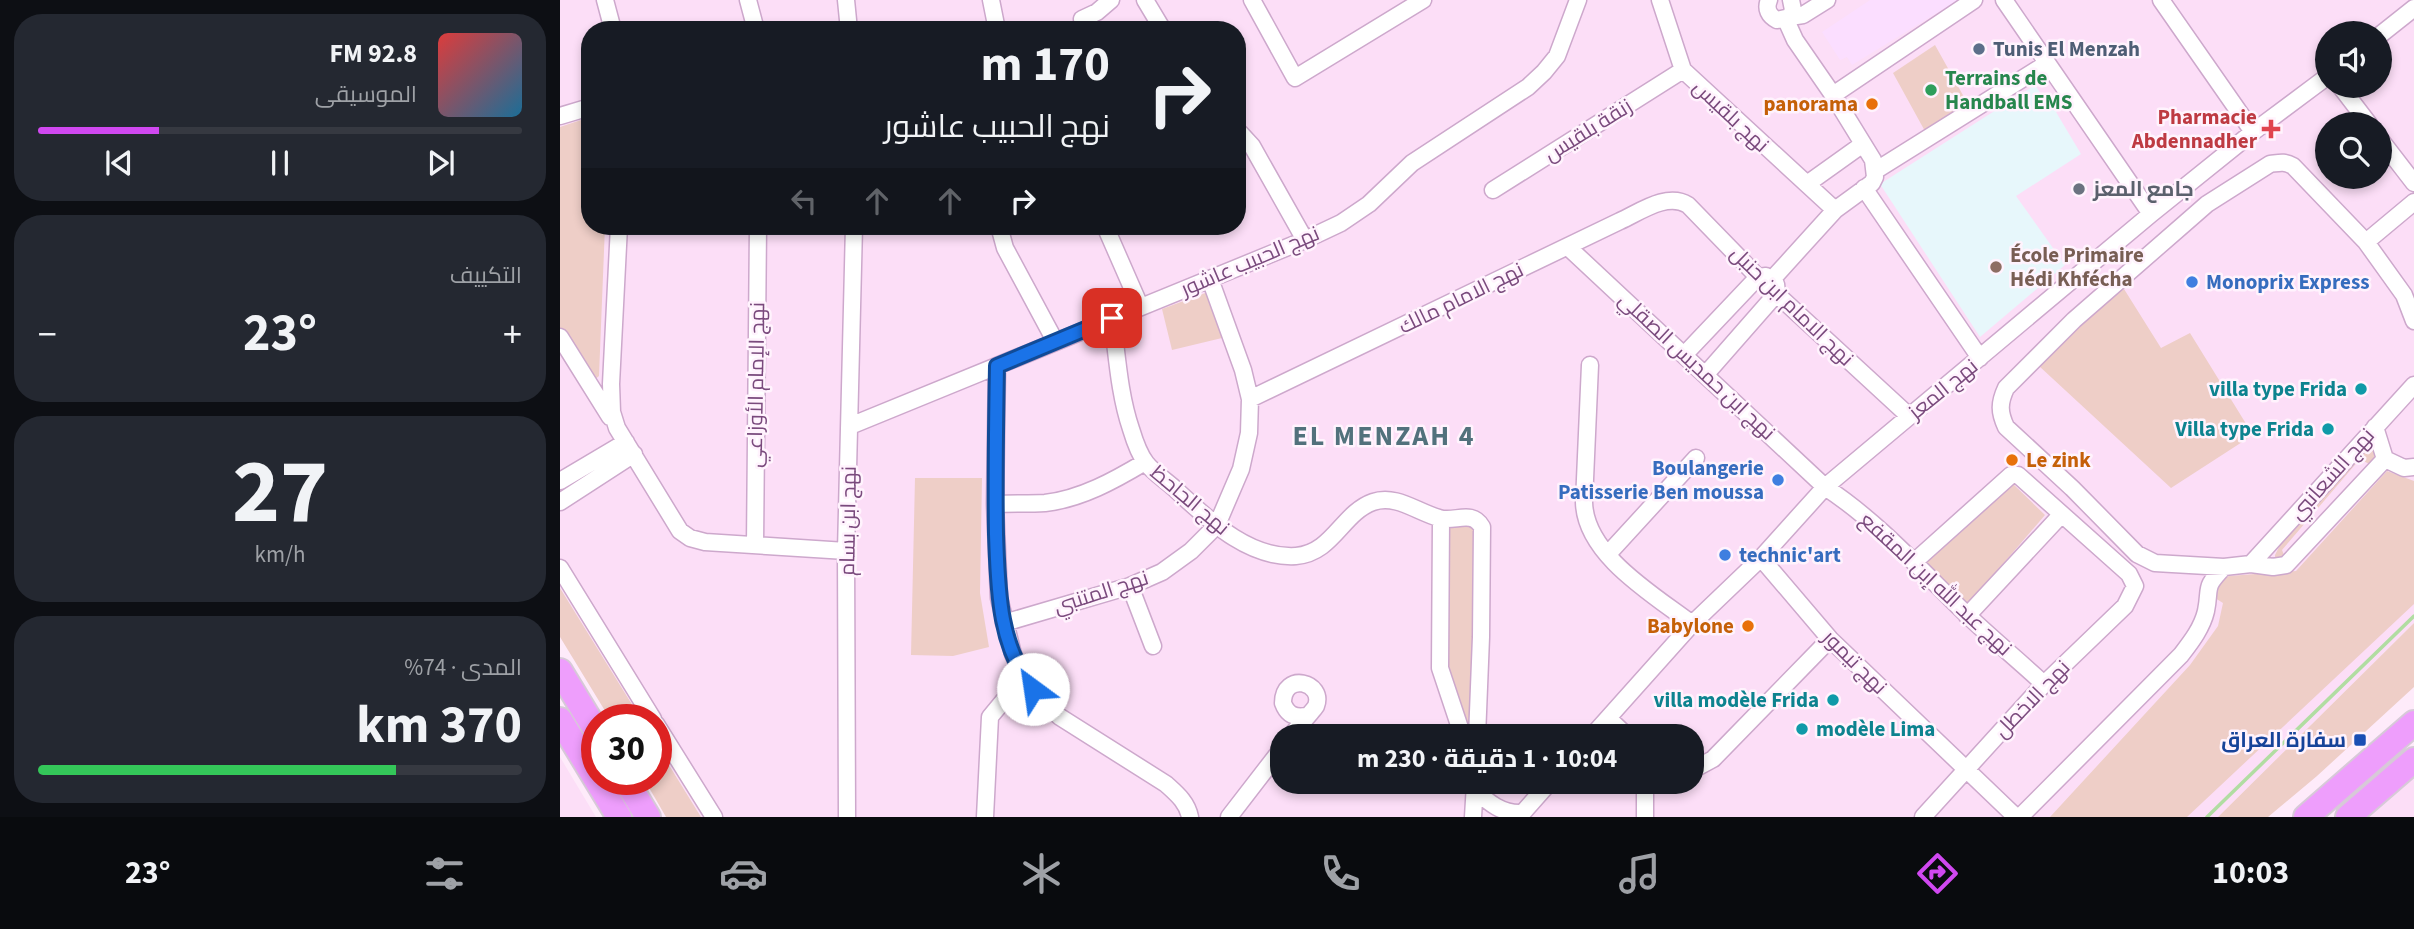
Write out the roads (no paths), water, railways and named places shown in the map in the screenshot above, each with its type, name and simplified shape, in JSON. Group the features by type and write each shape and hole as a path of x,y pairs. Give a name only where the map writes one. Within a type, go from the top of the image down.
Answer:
{"highway":[{"path":"560,671 581,706"},
{"path":"560,720 619,817"},
{"path":"2306,817 2414,723"},
{"path":"2348,817 2414,760"},
{"path":"635,795 649,817"}],"street":[{"path":"605,0 611,21"},
{"path":"748,0 754,21"},
{"path":"846,0 848,21"},
{"path":"991,0 994,21"},
{"path":"1082,19 1097,12 1111,0"},
{"path":"1145,0 1158,21"},
{"path":"1252,0 1295,78 1423,0"},
{"name":"نهج الحبيب عاشور","path":"850,426 1341,223 1369,204 1412,163 1528,87 1545,72 1556,56 1578,0"},
{"name":"نهج بلقيس","path":"1660,0 1683,70 1835,210"},
{"path":"1769,0 1767,9 1777,20 1803,15 1827,0"},
{"path":"1685,354 1758,277 1776,275 1835,210 1872,183 1875,171 1873,160 1795,40 1788,18 1793,10 1791,0"},
{"path":"1833,95 1974,0"},
{"path":"2004,0 2151,214"},
{"path":"2161,0 2253,132"},
{"path":"2392,25 2414,8"},
{"path":"1875,171 2046,64"},
{"name":"زنقة بلقيس","path":"1493,190 1683,70"},
{"name":"نهج المعز","path":"1603,724 1692,624 1761,558 1825,487 2151,214 2315,86"},
{"path":"2349,98 2360,112"},
{"path":"560,116 581,110"},
{"path":"1246,141 1252,146 1305,240"},
{"path":"1807,184 1863,144"},
{"path":"2392,155 2414,183"},
{"path":"2385,459 2291,562 2273,567 2251,564 2224,567 2155,564 2137,554 2072,488 2006,427 2000,415 2001,399 2006,388 2074,320 2142,260 2207,204 2270,164 2286,162 2293,166 2366,242 2409,299 2414,321"},
{"path":"1864,188 1980,358"},
{"name":"نهج الامام مالك","path":"1250,399 1658,204 1674,199"},
{"name":"نهج الامام ابن حنبل","path":"1674,199 1688,205 1758,277 1909,416"},
{"path":"2366,242 2414,202"},
{"path":"619,235 611,400 626,442"},
{"name":"نهج الإمام الأوزاعي","path":"755,545 758,235"},
{"name":"نهج ابن بسام","path":"848,817 846,551 854,235"},
{"path":"1001,235 1005,248 1055,341"},
{"path":"1109,235 1140,306"},
{"path":"2124,238 2142,260"},
{"name":"نهج ابن حمديس الصقلي","path":"1568,247 1825,487"},
{"path":"2105,254 2122,278"},
{"path":"1706,374 1777,293 1776,275"},
{"name":"نهج المتنبي","path":"1004,623 1130,586 1162,572 1191,551 1217,525 1241,469 1249,433 1250,399 1243,370 1210,279"},
{"name":"نهج الجاحظ","path":"1112,318 1130,428 1145,462 1217,525 1247,545 1276,554 1298,556 1323,546 1365,505 1384,499 1400,502 1441,520 1472,517 1478,520 1482,527 1478,724"},
{"path":"560,337 680,531 690,538 705,542 846,551"},
{"path":"1590,365 1584,516 1596,541 1608,554 1638,583 1692,624"},
{"path":"997,366 995,504 999,598 1013,654 1023,677 1042,701 1060,716 1142,768 1181,797 1190,817"},
{"name":"نهج الشعانبي","path":"2251,564 2414,385"},
{"path":"2375,426 2385,459 2404,468 2414,467"},
{"path":"560,481 626,442"},
{"path":"560,502 626,442"},
{"path":"1608,554 1696,458"},
{"path":"995,504 1046,503 1076,496 1113,482 1145,462"},
{"path":"1914,562 2011,475 2018,475 2062,515 1968,616"},
{"name":"نهج عبد الله إبن المقفع","path":"1825,487 1842,497 2044,684"},
{"name":"نهج الاخطل","path":"1923,817 2044,684 2125,607 2132,596 2135,586 2133,580 2062,515"},
{"path":"1441,520 1440,668 1459,724"},
{"name":"نهج تيمور","path":"1761,558 1830,639 2018,817"},
{"path":"2018,817 2181,655 2195,636 2206,612 2207,592 2211,581 2224,567"},
{"path":"560,568 644,704"},
{"path":"1130,586 1153,646"},
{"path":"1704,764 1713,759 1830,639"},
{"path":"985,817 990,717 1023,677"},
{"path":"1300,724 1306,716"},
{"path":"1608,718 1614,724"},
{"path":"672,750 714,817"},
{"path":"1229,817 1270,764"},
{"path":"1473,817 1474,794"},
{"path":"1482,794 1489,803 1506,812 1521,815 1539,794"},
{"path":"1644,794 1645,817"}],"waterway":[{"path":"2207,817 2414,616"}],"place":[{"name":"Tunis El Menzah","path":"1979,49"},
{"name":"Terrains de Handball EMS","path":"1931,90"},
{"name":"panorama","path":"1872,104"},
{"name":"Pharmacie Abdennadher","path":"2271,129"},
{"name":"جامع المعز","path":"2079,189"},
{"name":"École Primaire Hédi Khfécha","path":"1996,267"},
{"name":"Monoprix Express","path":"2192,282"},
{"name":"villa type Frida","path":"2361,389"},
{"name":"Villa type Frida","path":"2328,429"},
{"name":"Le zink","path":"2012,460"},
{"name":"Boulangerie Patisserie Ben moussa","path":"1778,480"},
{"name":"technic'art","path":"1725,555"},
{"name":"Babylone","path":"1748,626"},
{"name":"villa modèle Frida","path":"1833,700"},
{"name":"modèle Lima","path":"1802,729"},
{"name":"سفارة العراق","path":"2360,740"}],"district":[{"name":"EL MENZAH 4","path":"1384,436"}]}
